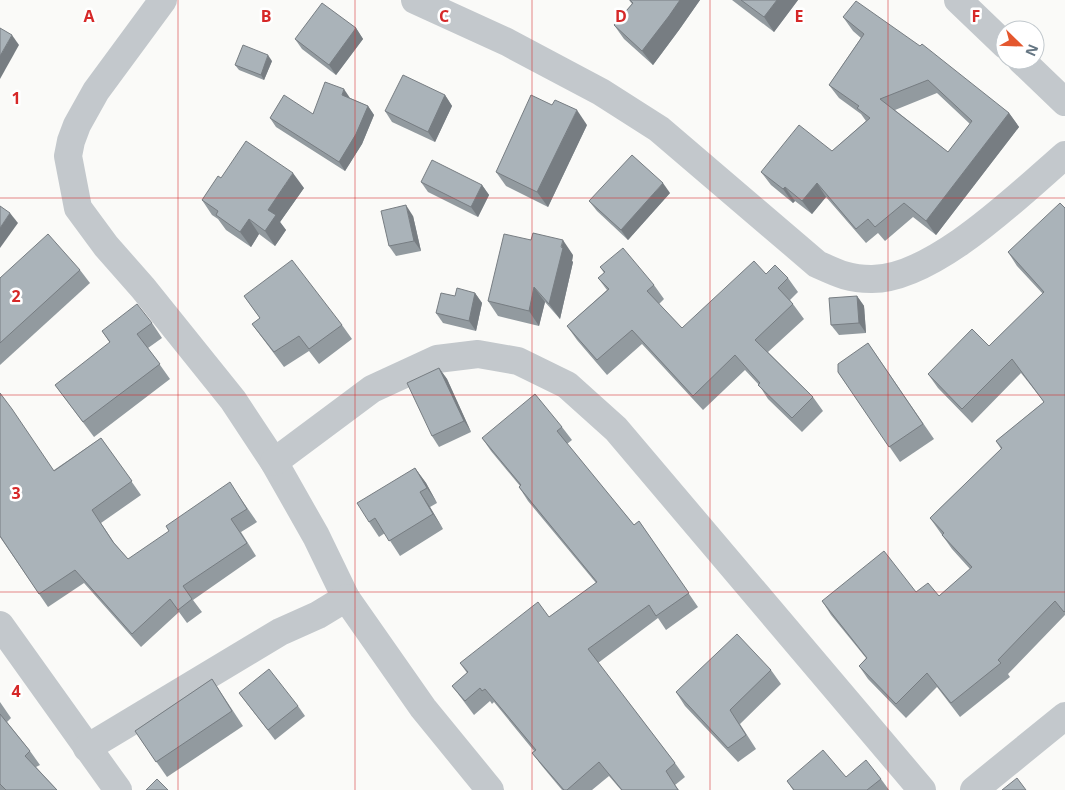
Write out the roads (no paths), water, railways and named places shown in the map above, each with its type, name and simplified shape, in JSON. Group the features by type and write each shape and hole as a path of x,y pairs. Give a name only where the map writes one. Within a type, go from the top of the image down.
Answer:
{"street":[{"path":"163,0 96,90 77,125 68,156 78,208 106,246 143,288 233,400 274,462 316,536 346,598 423,708 490,790"},
{"path":"415,0 524,51 600,92 659,128 817,264 846,277 873,280 905,273 938,257 991,220 1065,155"},
{"path":"958,0 995,35"},
{"path":"1031,70 1065,102"},
{"path":"274,462 372,389 437,359 478,354 518,361 567,385 616,429 922,790"},
{"path":"87,748 280,632 318,615 346,598"},
{"path":"0,625 118,790"},
{"path":"974,790 1065,716"}]}
